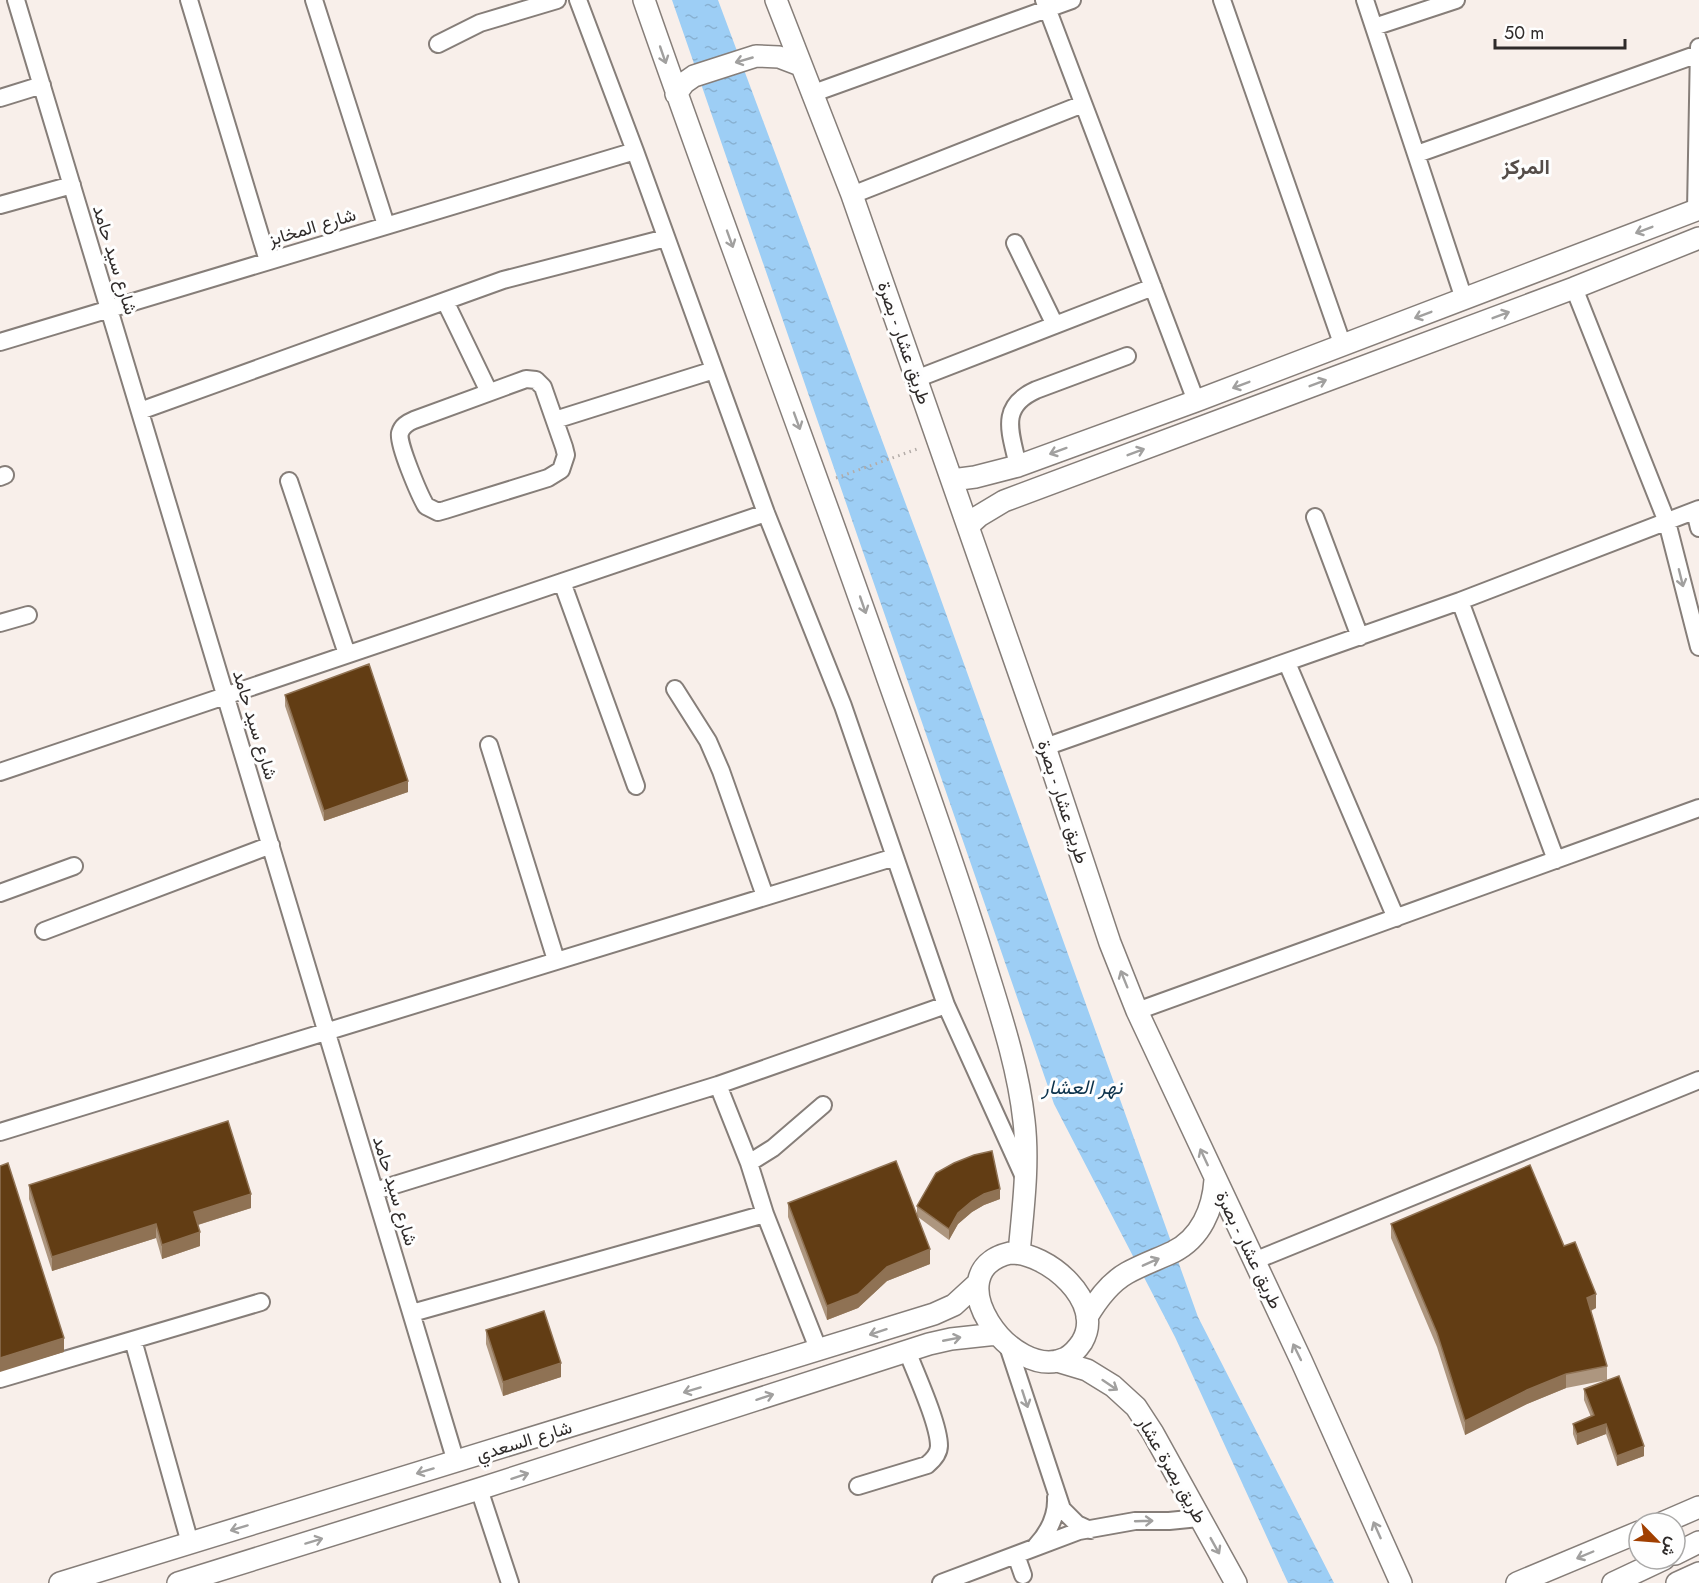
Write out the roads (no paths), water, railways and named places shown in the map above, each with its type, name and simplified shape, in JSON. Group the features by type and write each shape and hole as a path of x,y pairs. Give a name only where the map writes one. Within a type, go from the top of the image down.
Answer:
{"main road":[{"path":"644,0 676,94 824,495 961,886 1004,1025 1021,1094 1025,1125 1025,1180 1019,1253"},
{"name":"طريق عشار - بصرة","path":"779,1 800,64 852,195 1045,747 1110,943 1137,1011 1301,1360 1401,1582"},
{"path":"676,94 684,83 694,76 756,56 779,57 800,64"},
{"path":"952,480 975,477 1018,466 1342,346 1697,210"},
{"path":"968,526 985,512 1004,501 1574,288 1699,238"},
{"path":"1564,261 1574,288"},
{"path":"1088,1317 1081,1300 1062,1276 1040,1260 1019,1253 1001,1255 993,1260 986,1266 978,1282 979,1301 983,1313 1002,1339 1039,1361 1066,1357 1080,1345 1085,1336 1088,1317 1100,1297 1117,1280 1127,1273 1176,1251 1201,1228 1214,1197 1215,1180"},
{"name":"شارع السعدي","path":"60,1583 819,1351 944,1310 963,1299 978,1282"},
{"name":"شارع السعدي","path":"178,1583 907,1351 951,1339 1002,1339"},
{"name":"طريق بصرة عشار","path":"1057,1360 1086,1370 1113,1386 1136,1407 1153,1433 1236,1583"},
{"path":"1517,1583 1627,1537"},
{"path":"1613,1583 1638,1571"},
{"path":"1677,1583 1699,1572"}],"street":[{"name":"شارع سيد حامد","path":"16,0 456,1462"},
{"path":"189,0 268,261"},
{"path":"314,0 386,225"},
{"path":"438,44 480,24 557,0"},
{"path":"578,0 766,513 843,706 946,1005 1025,1180"},
{"path":"812,94 1046,4 1072,0"},
{"path":"1222,0 1342,346"},
{"path":"1365,0 1464,298"},
{"path":"1374,27 1456,0"},
{"path":"1046,4 1196,401"},
{"path":"1697,210 1699,48"},
{"path":"1417,154 1698,54"},
{"path":"0,98 42,85"},
{"path":"852,195 1083,104"},
{"name":"شارع المخابز","path":"0,342 635,151"},
{"path":"0,205 72,185"},
{"path":"140,411 503,280 666,238"},
{"path":"1015,243 1055,325"},
{"path":"916,379 1153,286"},
{"path":"1574,288 1666,522 1699,647"},
{"path":"445,301 489,392"},
{"path":"1018,466 1009,426 1016,403 1025,395 1036,390 1127,356"},
{"path":"555,420 714,370"},
{"path":"526,379 536,380 543,387 566,455 561,470 555,475 445,510 432,510 423,500 401,445 400,432 408,422 489,392 526,379"},
{"path":"289,481 346,654"},
{"path":"1045,747 1460,601 1697,510 1699,528"},
{"path":"0,772 766,513"},
{"path":"1315,517 1360,637"},
{"path":"562,582 636,786"},
{"path":"1460,601 1556,861"},
{"path":"0,623 28,615"},
{"path":"1287,663 1396,918"},
{"path":"675,688 708,741 721,771 765,896"},
{"path":"489,746 556,960"},
{"path":"1137,1011 1699,808"},
{"path":"44,931 271,845"},
{"path":"0,1132 895,857"},
{"path":"0,893 74,866"},
{"path":"375,1191 718,1085 946,1005"},
{"path":"1254,1261 1699,1080"},
{"path":"718,1085 749,1163 765,1214 819,1351"},
{"path":"749,1163 773,1148 823,1105"},
{"path":"412,1313 765,1214"},
{"path":"0,1379 261,1302"},
{"path":"1002,1339 1062,1509 1070,1518 1090,1530"},
{"path":"133,1340 190,1543"},
{"path":"858,1486 927,1464 940,1448 936,1429 907,1351"},
{"path":"479,1489 510,1583"},
{"path":"1034,1548 1043,1539 1052,1523 1056,1493"},
{"path":"941,1583 1079,1531 1135,1521 1199,1518"},
{"path":"1016,1554 1023,1575"}],"water":[{"name":"نهر العشار","path":"672,0 718,0 930,569 1198,1317 1334,1583 1288,1583 1175,1337 1054,1104"}],"district":[{"name":"المركز","path":"1526,167"}]}
